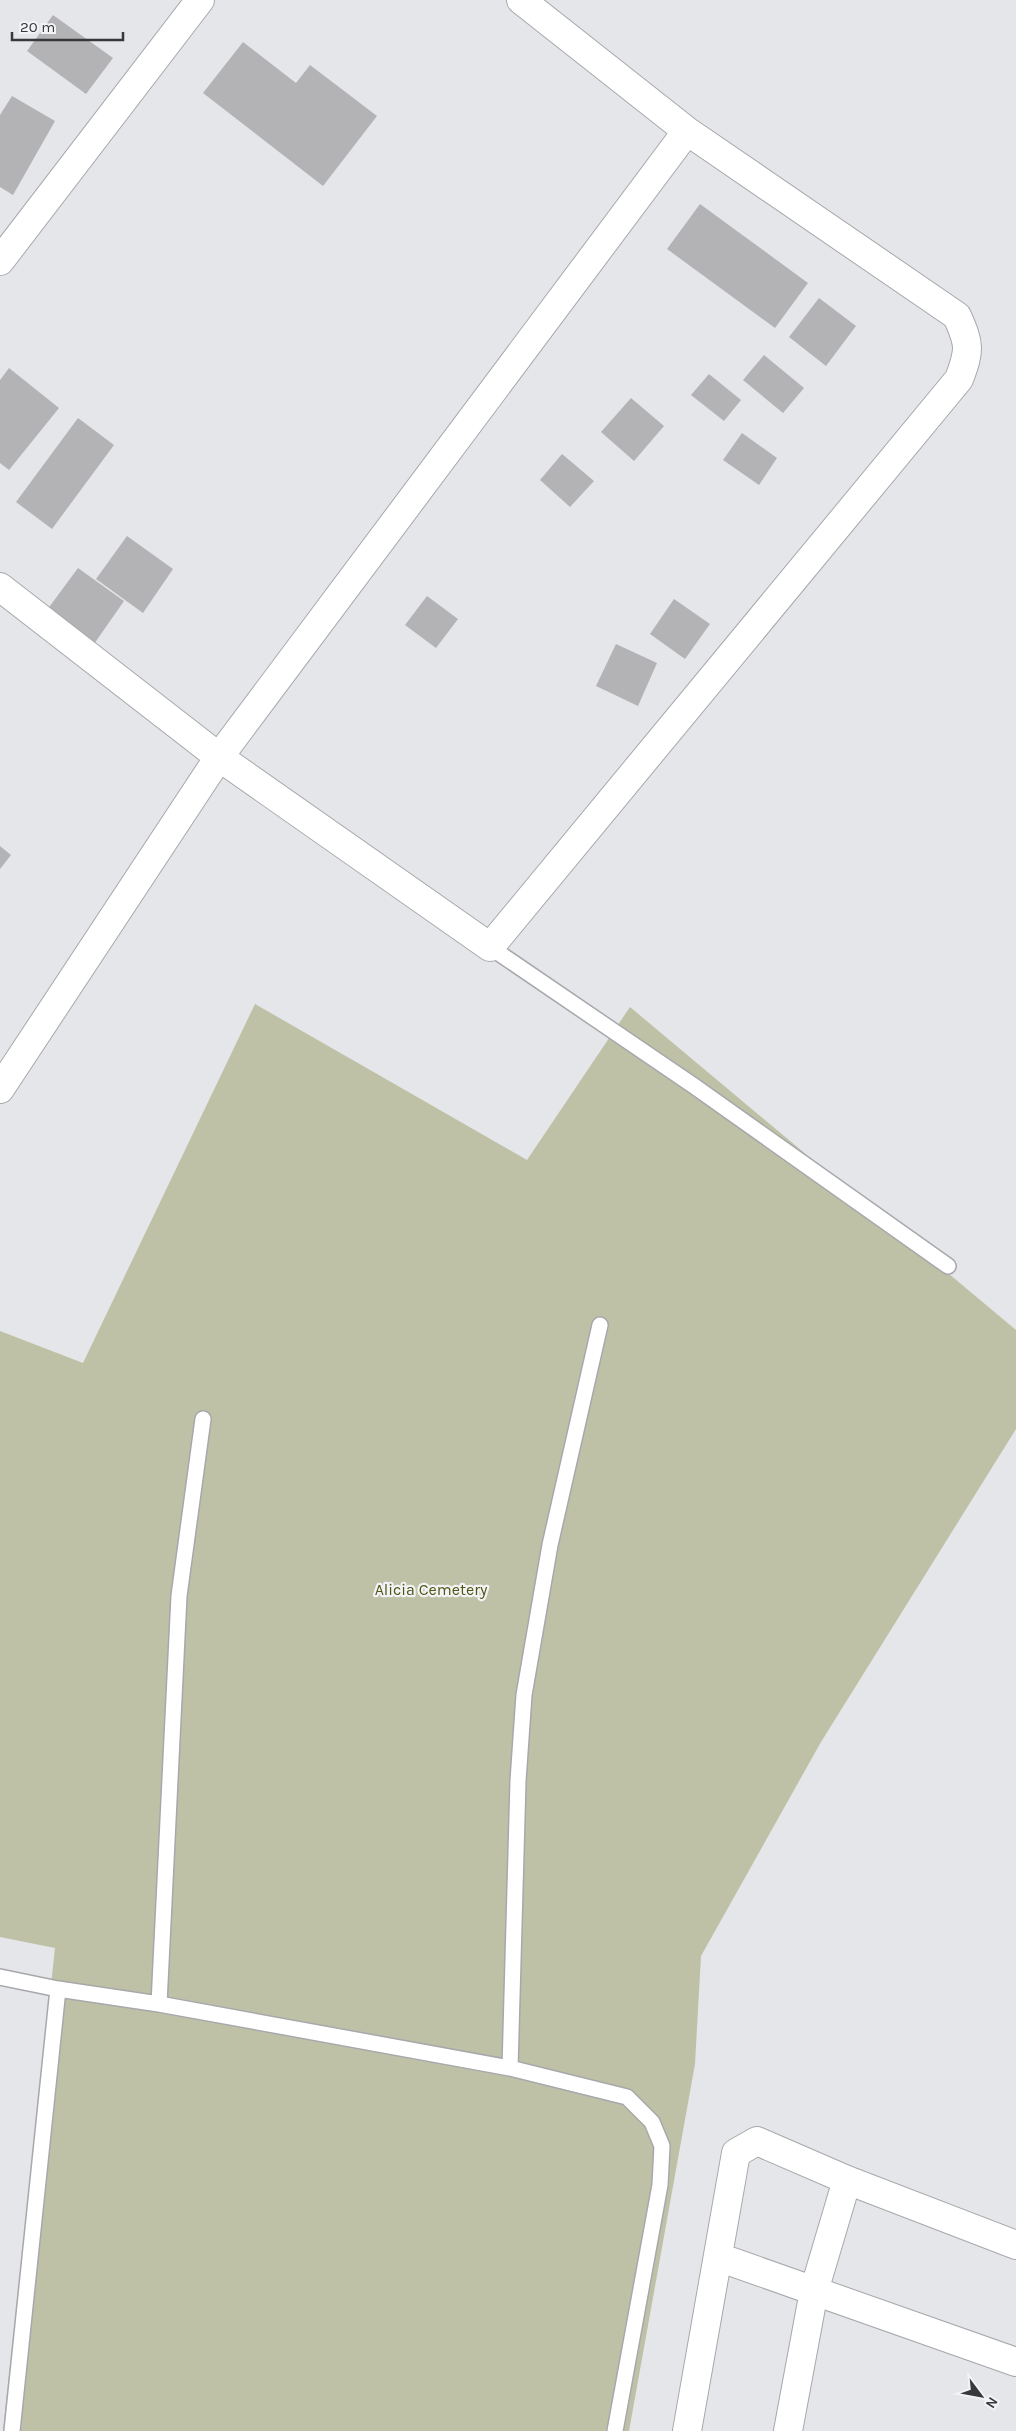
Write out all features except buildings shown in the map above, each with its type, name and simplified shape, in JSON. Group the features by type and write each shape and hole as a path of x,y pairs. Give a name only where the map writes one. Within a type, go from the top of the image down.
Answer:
{"street":[{"path":"0,261 200,0"},
{"path":"0,587 219,757 490,947 959,379 968,356 967,339 957,316 686,131 521,0"},
{"path":"0,1089 219,757 686,131"},
{"path":"687,2431 736,2153 758,2140 847,2180 1016,2245"},
{"path":"788,2431 814,2291 847,2180"},
{"path":"718,2257 1016,2362"}],"lane":[{"path":"490,947 694,1086 948,1266"},
{"path":"510,2068 518,1781 524,1695 550,1545 600,1325"},
{"path":"159,2004 179,1596 203,1419"},
{"path":"0,1977 58,1989 159,2004 510,2068 626,2096 652,2122 662,2146 660,2185 615,2431"},
{"path":"12,2431 58,1989"}],"green space":[{"name":"Alicia Cemetery","path":"255,1004 527,1160 630,1007 1016,1330 1016,1429 821,1742 701,1956 695,2064 629,2431 3,2431 55,1948 0,1937 0,1331 83,1363"}]}
